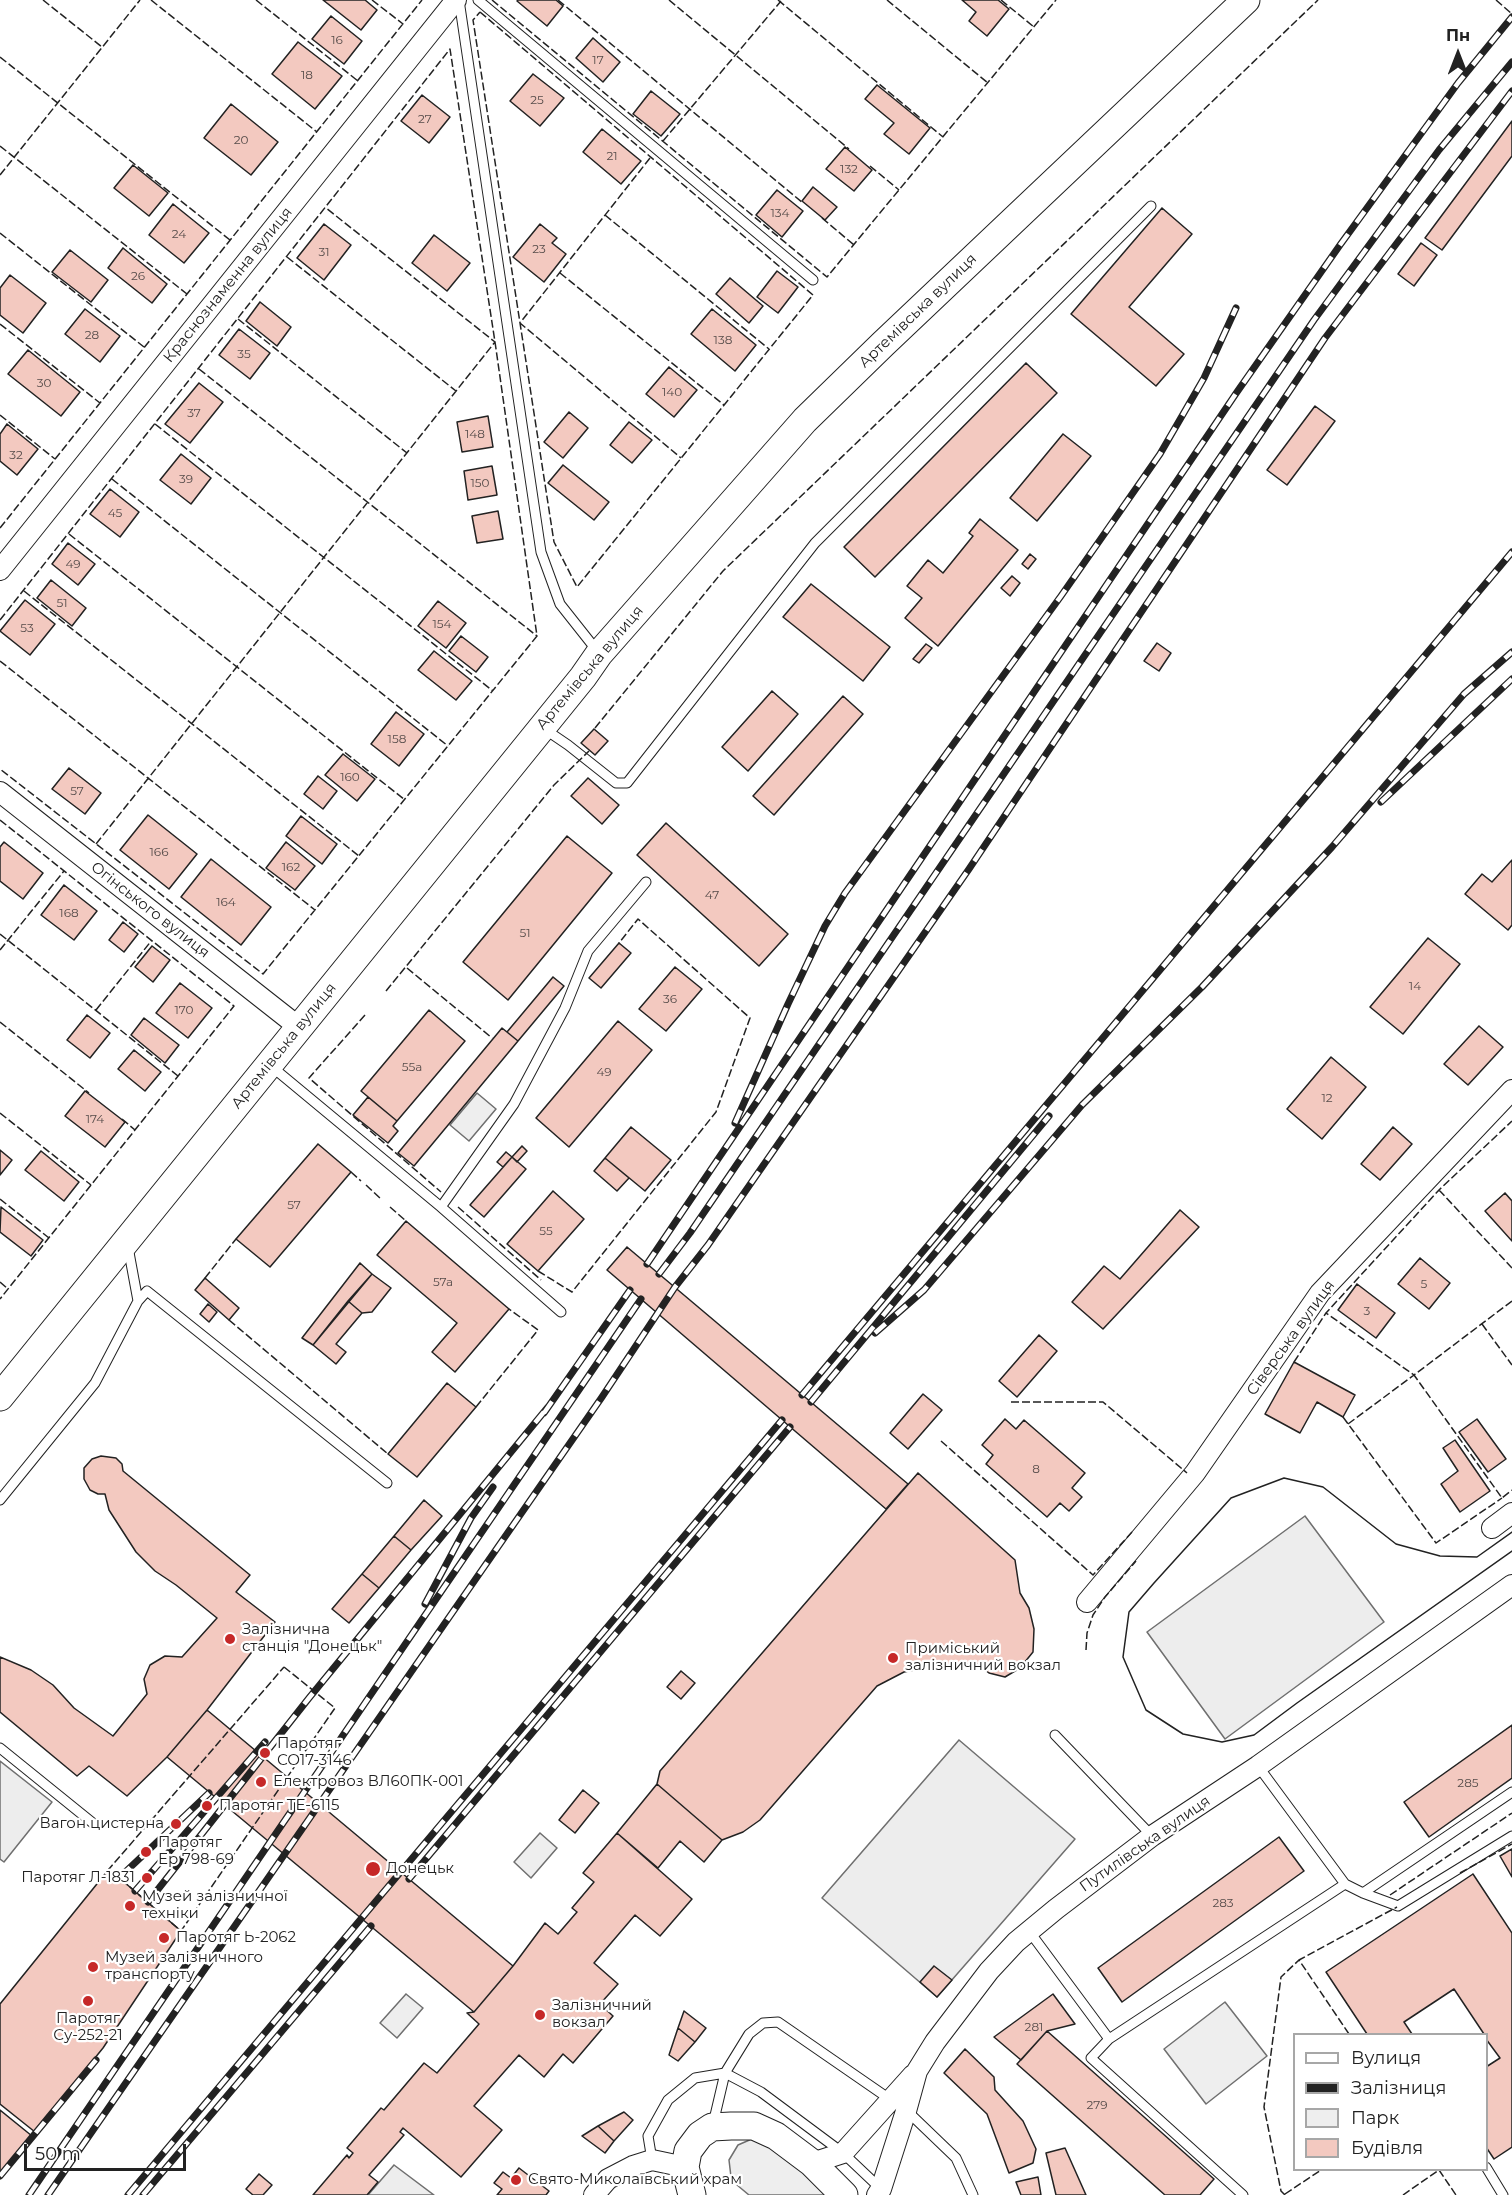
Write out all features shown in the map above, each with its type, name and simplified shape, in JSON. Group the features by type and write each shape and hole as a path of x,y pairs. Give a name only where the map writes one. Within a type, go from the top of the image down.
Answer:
{"main road":[{"name":"Артемівська вулиця","path":"0,1397 128,1242 583,677 599,654 806,420 883,344 1246,0"},
{"path":"692,2195 685,2167 688,2151 700,2135 712,2127 754,2126 776,2136 812,2163 844,2195"}],"street":[{"name":"Краснознаменна вулиця","path":"0,570 457,0"},
{"name":"Огінського вулиця","path":"0,792 300,1028"},
{"name":"Сіверська вулиця","path":"1087,1602 1195,1473 1320,1293 1512,1090"},
{"path":"1492,1528 1512,1513"},
{"name":"Путилівська вулиця","path":"881,2193 899,2105 916,2071 989,1971 1029,1931 1152,1836 1258,1766 1512,1585"},
{"path":"812,2163 843,2153 899,2105"},
{"path":"594,2195 608,2179 633,2166 652,2160 685,2167"}],"lane":[{"path":"457,0 541,552 560,604 599,654"},
{"path":"478,0 813,280"},
{"path":"541,727 616,783 627,783 815,543 1151,206"},
{"path":"441,1208 514,1104 565,1008 588,951 646,882"},
{"path":"269,1065 295,1084 561,1312"},
{"path":"128,1242 138,1301"},
{"path":"0,1500 95,1383 138,1301 147,1291 387,1483"},
{"path":"1055,1735 1152,1836"},
{"path":"0,1748 94,1824"},
{"path":"1258,1766 1345,1884 1398,1906 1512,1836"},
{"path":"1363,1893 1512,1792"},
{"path":"1243,2195 1091,2058 1109,2039 1345,1884"},
{"path":"1029,1931 1109,2039"},
{"path":"712,2127 725,2073 749,2034 763,2023 778,2022 899,2105 956,2158 973,2195"},
{"path":"652,2160 648,2136 668,2100 695,2078 725,2073 761,2092 843,2153 881,2193"},
{"path":"1488,2170 1503,2195"}],"green space":[{"path":"477,1093 496,1109 469,1141 450,1125"},
{"path":"540,1833 557,1848 531,1878 514,1862"},
{"path":"406,1994 423,2008 397,2038 380,2023"},
{"path":"1225,2002 1267,2056 1206,2104 1164,2049"},
{"path":"754,2138 763,2139 836,2195 749,2195 731,2177 729,2160 738,2145"}],"shaded area":[{"path":"1305,1516 1384,1622 1225,1739 1147,1632"},
{"path":"959,1740 1075,1839 937,1997 822,1898"},
{"path":"0,1761 52,1802 4,1862 0,1859"},
{"path":"394,2165 434,2195 368,2195"}],"building":[{"path":"323,0 365,0 377,10 361,30"},
{"path":"518,0 556,0 563,6 547,26"},
{"path":"962,0 998,0 1009,9 987,36 969,21 976,12"},
{"path":"331,16 362,41 344,64 312,39"},
{"path":"593,38 620,62 603,82 576,58"},
{"path":"298,42 342,76 315,109 272,74"},
{"path":"533,74 564,98 540,126 510,101"},
{"path":"877,85 930,128 909,154 884,134 894,123 865,99"},
{"path":"651,91 680,114 661,136 633,114"},
{"path":"422,95 450,117 429,143 401,121"},
{"path":"231,104 278,142 251,175 204,138"},
{"path":"1512,121 1512,156 1442,250 1425,238"},
{"path":"602,129 641,161 621,184 583,152"},
{"path":"845,147 872,170 854,191 826,169"},
{"path":"133,165 168,193 149,216 114,188"},
{"path":"813,187 837,207 825,220 802,201"},
{"path":"777,190 803,211 782,237 756,215"},
{"path":"173,204 209,233 184,263 149,235"},
{"path":"1162,208 1192,234 1129,307 1184,354 1156,386 1071,314"},
{"path":"324,224 351,245 324,280 297,258"},
{"path":"540,224 557,238 552,243 566,254 544,282 513,257"},
{"path":"434,235 470,263 447,291 412,263"},
{"path":"1421,243 1437,255 1414,286 1398,274"},
{"path":"123,248 167,284 152,303 108,268"},
{"path":"70,250 108,280 91,302 52,272"},
{"path":"777,271 798,287 778,313 757,297"},
{"path":"10,275 46,303 23,333 0,315 0,288"},
{"path":"730,278 763,306 749,323 716,294"},
{"path":"260,302 291,327 277,346 246,321"},
{"path":"85,309 120,336 100,362 65,334"},
{"path":"712,309 756,345 735,371 691,334"},
{"path":"239,329 270,353 250,379 219,355"},
{"path":"28,350 80,392 61,416 8,374"},
{"path":"1026,363 1057,393 875,577 844,547"},
{"path":"669,367 697,390 674,417 646,394"},
{"path":"199,383 223,402 190,443 165,424"},
{"path":"1315,406 1335,421 1287,485 1267,470"},
{"path":"569,412 588,428 563,458 544,442"},
{"path":"488,416 493,447 462,452 457,422"},
{"path":"629,422 652,440 632,463 610,445"},
{"path":"7,424 38,449 17,475 0,461 0,434"},
{"path":"1063,434 1091,456 1037,521 1010,498"},
{"path":"181,454 211,478 191,504 160,480"},
{"path":"563,465 609,502 594,520 548,483"},
{"path":"492,466 497,495 468,500 464,471"},
{"path":"110,489 139,512 120,537 90,514"},
{"path":"498,511 503,539 477,543 472,516"},
{"path":"980,519 1018,550 938,646 905,618 922,598 907,586 928,560 943,573 973,536 969,533"},
{"path":"68,543 95,564 78,585 52,564"},
{"path":"1030,554 1036,559 1028,569 1022,564"},
{"path":"1012,576 1020,583 1010,596 1001,588"},
{"path":"51,580 86,608 72,626 37,598"},
{"path":"811,584 890,647 863,681 783,617"},
{"path":"25,600 55,624 30,655 0,631"},
{"path":"438,601 466,623 446,648 418,626"},
{"path":"461,636 488,657 476,672 449,651"},
{"path":"1157,643 1171,653 1159,671 1144,661"},
{"path":"926,644 932,648 919,663 913,659"},
{"path":"434,651 472,681 456,700 418,670"},
{"path":"772,691 798,714 748,771 722,747"},
{"path":"843,696 863,714 774,815 753,796"},
{"path":"396,712 424,734 399,766 371,744"},
{"path":"594,729 608,741 595,755 581,743"},
{"path":"343,754 375,779 357,801 325,775"},
{"path":"69,768 101,793 85,814 52,789"},
{"path":"318,776 337,791 323,809 304,794"},
{"path":"588,778 619,805 602,824 571,796"},
{"path":"148,815 197,854 169,889 120,850"},
{"path":"301,816 337,844 322,864 286,836"},
{"path":"666,823 788,934 759,966 637,855"},
{"path":"567,836 612,873 508,1000 463,962"},
{"path":"4,842 43,873 23,899 0,881 0,847"},
{"path":"286,842 315,866 295,890 266,868"},
{"path":"211,859 271,907 241,945 181,897"},
{"path":"1512,860 1512,925 1508,930 1465,894 1482,874 1492,882"},
{"path":"64,885 97,911 74,940 41,915"},
{"path":"123,922 138,934 124,952 109,940"},
{"path":"1428,938 1460,964 1403,1034 1370,1007"},
{"path":"619,943 631,953 601,988 589,978"},
{"path":"152,946 170,960 153,982 135,967"},
{"path":"675,967 702,989 666,1031 639,1009"},
{"path":"553,977 564,986 518,1041 507,1032"},
{"path":"180,983 212,1008 188,1038 156,1013"},
{"path":"429,1010 465,1041 397,1121 361,1091"},
{"path":"87,1015 110,1033 90,1058 67,1040"},
{"path":"144,1018 179,1045 165,1063 131,1035"},
{"path":"618,1021 652,1050 569,1147 536,1118"},
{"path":"1479,1026 1503,1047 1468,1085 1444,1064"},
{"path":"502,1028 518,1041 414,1166 398,1153"},
{"path":"134,1050 161,1072 145,1091 118,1069"},
{"path":"1331,1057 1366,1087 1322,1139 1287,1109"},
{"path":"85,1091 125,1122 105,1147 65,1116"},
{"path":"368,1097 397,1121 393,1126 398,1131 388,1143 353,1115"},
{"path":"631,1127 671,1160 645,1191 605,1158"},
{"path":"1393,1127 1412,1144 1380,1180 1361,1164"},
{"path":"318,1144 351,1172 270,1267 236,1239"},
{"path":"522,1146 527,1151 517,1162 512,1157"},
{"path":"0,1150 12,1160 0,1175"},
{"path":"41,1151 79,1182 64,1201 25,1170"},
{"path":"506,1152 512,1157 503,1167 497,1162"},
{"path":"512,1157 526,1169 484,1217 470,1205"},
{"path":"605,1158 629,1178 617,1191 594,1171"},
{"path":"553,1191 584,1219 538,1271 507,1244"},
{"path":"1505,1193 1512,1201 1512,1241 1485,1211"},
{"path":"1,1207 43,1240 31,1256 0,1232"},
{"path":"1180,1210 1199,1227 1103,1329 1072,1302 1104,1266 1120,1279"},
{"path":"406,1221 509,1309 455,1372 432,1352 457,1323 377,1255"},
{"path":"627,1247 908,1484 886,1509 607,1270"},
{"path":"1420,1258 1450,1283 1429,1309 1398,1284"},
{"path":"360,1263 372,1274 313,1345 302,1338"},
{"path":"372,1274 391,1288 372,1312 362,1313 348,1301"},
{"path":"205,1278 239,1308 229,1320 195,1290"},
{"path":"1357,1284 1395,1313 1376,1338 1338,1310"},
{"path":"348,1301 362,1313 336,1344 346,1352 336,1364 313,1345"},
{"path":"208,1304 217,1312 209,1322 200,1314"},
{"path":"1039,1335 1057,1351 1017,1397 999,1381"},
{"path":"1294,1362 1355,1395 1343,1417 1317,1402 1300,1433 1265,1414"},
{"path":"447,1383 476,1407 417,1477 388,1454"},
{"path":"923,1394 942,1410 908,1449 890,1433"},
{"path":"1005,1419 1016,1429 1024,1420 1085,1473 1072,1488 1082,1497 1069,1511 1060,1503 1047,1517 986,1464 993,1455 982,1445"},
{"path":"1477,1419 1506,1459 1488,1472 1459,1432"},
{"path":"1455,1440 1490,1491 1460,1512 1441,1484 1458,1471 1443,1448"},
{"name":"Залізнична станція \"Донецьк\"","path":"101,1456 116,1458 122,1464 123,1471 250,1575 236,1592 275,1622 207,1710 167,1757 127,1796 89,1766 77,1776 0,1712 0,1657 31,1670 53,1685 74,1708 113,1736 147,1694 144,1679 150,1665 165,1656 182,1657 217,1618 155,1571 136,1552 109,1510 105,1494 98,1494 90,1490 84,1479 84,1468 92,1459"},
{"name":"Приміський залізничний вокзал","path":"918,1473 1015,1560 1020,1593 1029,1608 1034,1629 1033,1652 1020,1668 1005,1677 989,1673 977,1664 940,1665 904,1672 877,1686 760,1820 743,1832 722,1840 657,1784 660,1771"},
{"path":"424,1500 442,1516 411,1550 394,1536"},
{"path":"394,1536 411,1550 379,1588 362,1574"},
{"path":"362,1574 379,1588 349,1623 332,1609"},
{"path":"681,1671 695,1683 681,1699 667,1687"},
{"path":"207,1710 513,1966 474,2012 167,1757"},
{"path":"1512,1725 1512,1778 1429,1837 1404,1802"},
{"path":"657,1784 722,1840 704,1862 680,1841 658,1868 617,1833"},
{"path":"583,1790 599,1803 575,1833 559,1820"},
{"name":"Залізничний вокзал","path":"617,1833 692,1899 660,1936 635,1915 594,1963 618,1984 600,2004 613,2016 573,2063 563,2054 544,2077 519,2055 474,2106 502,2130 461,2177 403,2128 400,2132 404,2135 369,2175 378,2182 367,2195 313,2195 347,2155 349,2158 353,2153 347,2148 381,2108 384,2110 424,2063 437,2073 479,2024 467,2013 474,2012 513,1966 545,1923 558,1934 577,1912 572,1908 594,1882 583,1873"},
{"path":"1279,1837 1304,1871 1122,2002 1098,1968"},
{"path":"1512,1849 1512,1877 1500,1856"},
{"name":"Музей залізничного транспорту","path":"109,1869 181,1931 103,2048 35,2132 0,2104 0,2004"},
{"path":"1473,1874 1512,1933 1512,2147 1494,2159 1488,2150 1488,2066 1500,2058 1488,2042 1488,2033 1483,2033 1454,1989 1404,2022 1411,2033 1366,2033 1326,1972"},
{"path":"934,1966 952,1980 937,1997 920,1982"},
{"path":"1053,1994 1075,2024 1047,2031 1021,2060 994,2037"},
{"path":"684,2011 706,2028 695,2042 678,2028"},
{"path":"678,2028 695,2042 678,2061 669,2055"},
{"path":"1047,2031 1214,2179 1200,2195 1165,2195 1017,2064"},
{"path":"965,2049 994,2077 995,2090 1023,2121 1036,2149 1033,2163 1009,2173 987,2114 944,2073"},
{"path":"0,2110 32,2136 0,2175"},
{"path":"624,2112 633,2120 614,2141 598,2126"},
{"path":"598,2126 614,2141 605,2153 582,2136"},
{"path":"1065,2148 1086,2195 1056,2195 1046,2153"},
{"name":"Свято-Миколаївський храм","path":"519,2168 549,2191 546,2195 497,2195 502,2189 494,2183 503,2172 511,2178"},
{"path":"259,2174 272,2185 263,2195 253,2195 246,2189"},
{"path":"1038,2177 1041,2195 1021,2195 1016,2182"}],"tram line":[{"path":"1512,1532 1477,1557 1440,1556 1396,1544 1323,1487 1284,1478 1231,1498 1154,1583 1129,1612 1123,1657 1146,1710 1183,1734 1222,1742 1254,1735 1512,1551"}],"railway":[{"path":"647,1264 1237,392 1458,83 1512,17"},
{"path":"659,1274 690,1233 1314,320 1439,150 1512,62"},
{"path":"48,2195 602,1397 675,1287 708,1245 969,869 1325,338 1512,91"},
{"path":"735,1123 825,926 845,893 1061,596 1160,454 1204,378 1236,308"},
{"path":"802,1395 1512,552"},
{"path":"875,1333 924,1290 1082,1105 1202,987 1332,847 1464,694 1512,652"},
{"path":"1381,802 1512,679"},
{"path":"811,1402 1049,1116"},
{"path":"544,1413 630,1290"},
{"path":"29,2195 641,1299"},
{"path":"148,1902 309,1698 548,1407"},
{"path":"128,2195 782,1420"},
{"path":"409,1879 790,1427"},
{"path":"425,1604 471,1518 493,1487"},
{"path":"135,1891 265,1742"},
{"path":"120,1877 209,1793"},
{"path":"143,2195 371,1926"},
{"path":"0,2176 96,2060"}],"fence":[{"path":"43,0 102,47"},
{"path":"0,175 140,0"},
{"path":"151,0 317,132"},
{"path":"256,0 358,81"},
{"path":"372,0 403,24"},
{"path":"0,528 422,0"},
{"path":"492,0 827,277 1056,0"},
{"path":"558,0 803,203"},
{"path":"669,0 849,149"},
{"path":"778,0 943,137"},
{"path":"887,0 988,83"},
{"path":"1001,0 1034,27"},
{"path":"595,728 723,571 1318,0"},
{"path":"1496,0 1512,14"},
{"path":"663,141 781,1"},
{"path":"480,12 813,295 577,587 554,542 473,20 480,12"},
{"path":"0,620 450,49 537,636 263,974 0,769"},
{"path":"0,57 230,240"},
{"path":"0,146 187,294"},
{"path":"650,158 520,323 681,458"},
{"path":"870,166 899,190"},
{"path":"96,844 495,342 326,208"},
{"path":"605,215 769,349"},
{"path":"822,218 854,245"},
{"path":"0,233 144,347"},
{"path":"287,257 456,391"},
{"path":"560,273 724,405"},
{"path":"238,319 407,453"},
{"path":"0,324 100,403"},
{"path":"199,369 537,636"},
{"path":"0,415 55,459"},
{"path":"155,424 493,691"},
{"path":"112,479 448,746"},
{"path":"69,534 405,800"},
{"path":"24,591 359,856"},
{"path":"0,661 315,910"},
{"path":"386,991 554,785 589,751"},
{"path":"0,820 234,1006 0,1299"},
{"path":"0,950 64,871"},
{"path":"538,1271 572,1292 716,1112 750,1018 638,919 619,943"},
{"path":"0,934 178,1076"},
{"path":"96,1010 152,940"},
{"path":"407,968 492,1038"},
{"path":"365,1015 309,1078 441,1192"},
{"path":"0,1022 89,1093"},
{"path":"0,1113 91,1185"},
{"path":"122,1119 135,1130"},
{"path":"1348,1424 1414,1375 1326,1313 1439,1190 1512,1121"},
{"path":"351,1172 361,1181"},
{"path":"366,1185 381,1199"},
{"path":"1439,1190 1512,1268"},
{"path":"0,1199 49,1238"},
{"path":"390,1207 406,1221"},
{"path":"458,1207 541,1280"},
{"path":"205,1278 236,1239"},
{"path":"0,1282 8,1289"},
{"path":"1512,1301 1414,1375 1502,1498 1512,1490"},
{"path":"476,1407 538,1330 509,1309"},
{"path":"1294,1362 1326,1313"},
{"path":"229,1320 388,1454"},
{"path":"1482,1324 1512,1365"},
{"path":"1011,1402 1103,1402 1187,1473"},
{"path":"1343,1417 1436,1543 1502,1498"},
{"path":"941,1441 1093,1575 1132,1532"},
{"path":"1086,1650 1087,1633 1093,1615 1105,1597 1136,1561"},
{"path":"284,1667 335,1708 181,1931 109,1869 284,1667"},
{"path":"1390,1895 1512,1813"},
{"path":"1460,1873 1512,1844"},
{"path":"1348,2033 1299,1960 1397,1907"},
{"path":"1285,2195 1281,2191 1264,2107 1281,1977 1299,1960"},
{"path":"1285,2194 1320,2171"},
{"path":"1403,2195 1438,2171"},
{"path":"1440,2171 1456,2195"}],"place":[{"name":"Залізнична станція \"Донецьк\"","path":"230,1639"},
{"name":"Приміський залізничний вокзал","path":"893,1658"},
{"name":"Паротяг СО17-3146","path":"265,1753"},
{"name":"Електровоз ВЛ60ПК-001","path":"261,1782"},
{"name":"Паротяг ТЕ-6115","path":"207,1806"},
{"name":"Вагон цистерна","path":"176,1824"},
{"name":"Паротяг Ер 798-69","path":"146,1852"},
{"name":"Донецьк","path":"373,1869"},
{"name":"Паротяг Л-1831","path":"147,1878"},
{"name":"Музей залізничної техніки","path":"130,1906"},
{"name":"Паротяг Ь-2062","path":"164,1938"},
{"name":"Музей залізничного транспорту","path":"93,1967"},
{"name":"Паротяг Су-252-21","path":"88,2001"},
{"name":"Залізничний вокзал","path":"540,2015"},
{"name":"Свято-Миколаївський храм","path":"516,2180"}]}
